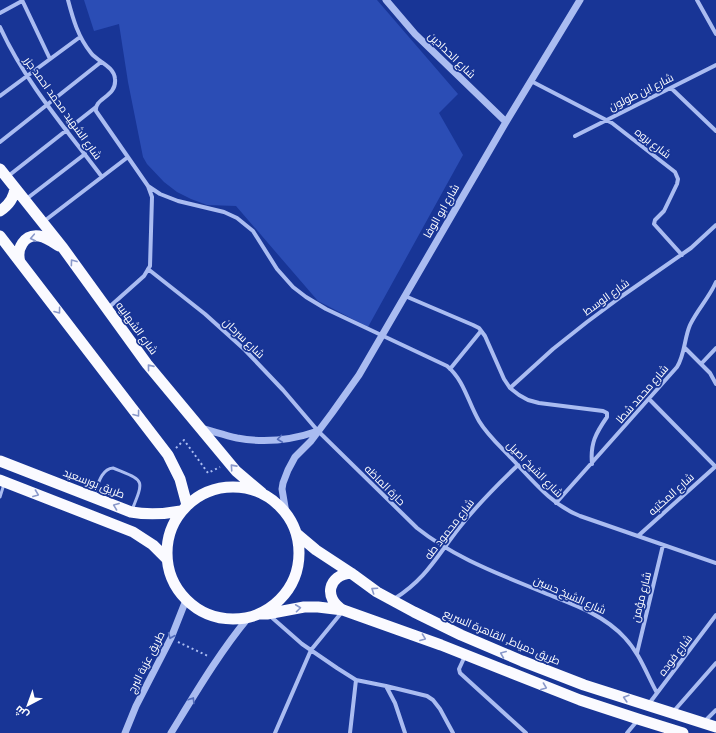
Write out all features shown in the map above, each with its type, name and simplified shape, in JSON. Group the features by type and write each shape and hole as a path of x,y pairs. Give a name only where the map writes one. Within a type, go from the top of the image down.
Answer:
{"highway":[{"name":"شارع الشهابيه","path":"3,173 63,248 147,364 236,471 262,493"},
{"path":"0,211 11,201 15,188"},
{"path":"0,236 168,455 180,479 184,508"},
{"path":"20,262 19,252 21,246 25,240 31,237 38,236 44,238 63,248"},
{"name":"طريق بورسعيد","path":"0,461 131,512 156,514 184,508"},
{"path":"2,481 133,532 153,545 167,559"},
{"path":"263,614 280,601 293,581 299,558 297,534 286,513 271,498 262,493 243,487 223,487 204,493 184,508 176,519 170,533 167,559 173,581 186,600 193,606 210,615 229,619 248,618 304,607 343,610 393,627 551,689 668,731 683,733"},
{"name":"طريق دمياط, القاهرة السريع","path":"297,534 316,550 377,592 461,635 522,662 591,687 715,727"},
{"path":"343,610 333,601 331,588 333,582 338,577 351,573"}],"street":[{"path":"3,173 96,107 97,103 112,92 115,79 112,70 93,55 80,37 68,0"},
{"name":"شارع الحدادين","path":"386,0 415,34 506,122"},
{"name":"شارع ابو الوفا","path":"286,513 282,489 286,474 295,457 311,441 349,389 506,122 580,0"},
{"path":"697,0 716,34"},
{"path":"0,13 22,1 50,59"},
{"name":"شارع الشهيد محمد احمد جزر","path":"0,27 15,57 27,76 102,177"},
{"path":"1,94 80,37"},
{"path":"0,142 101,62"},
{"name":"شارع ابن طولون","path":"575,136 606,119 716,65"},
{"name":"شارع بروه","path":"531,81 606,119 624,131 673,170 676,174 677,184 664,211 655,220 654,224 682,255"},
{"path":"671,88 716,131"},
{"path":"96,107 96,111 148,186 152,200 150,260 148,269 144,276 107,309"},
{"path":"25,200 85,154"},
{"path":"43,223 128,157"},
{"name":"شارع الشيخ اصيل","path":"148,186 173,200 224,212 237,218 253,231 277,269 300,292 326,309 438,361 450,369 459,380 485,429 556,503 580,516 716,562"},
{"name":"شارع الوسط","path":"510,388 553,349 587,322 682,255 716,226"},
{"name":"شارع سرحان","path":"148,269 191,302 236,342 283,390 318,431"},
{"name":"شارع محمد شطا","path":"556,503 677,367 683,355 691,323 706,302 716,282"},
{"path":"405,296 473,325 481,331 487,340 501,374 510,388 523,398 534,402 604,411 607,413 607,417 594,440 591,454 592,464"},
{"path":"450,369 481,331"},
{"path":"685,348 710,373 716,384"},
{"path":"701,364 716,348"},
{"path":"710,373 716,374"},
{"path":"649,399 716,466"},
{"path":"199,428 236,437 259,440 283,439 318,431"},
{"name":"حارة الماظه","path":"318,431 413,525 444,548"},
{"name":"شارع محمود طه","path":"390,600 405,591 424,575 475,509 518,465"},
{"name":"شارع المكتبه","path":"638,536 716,466"},
{"name":"شارع مؤمن","path":"637,653 663,544"},
{"name":"شارع الشيخ حسين","path":"444,548 474,563 592,613 607,622 620,633 637,653 657,693"},
{"name":"طريق عزبة البرج","path":"125,733 136,706 171,638 186,600"},
{"path":"275,733 311,650 343,610"},
{"path":"263,614 302,644 356,680 426,696 433,700 440,709 453,733"},
{"name":"شارع فوده","path":"648,705 716,615"},
{"path":"171,733 217,660 248,618"},
{"path":"466,655 459,669 460,673 526,733"},
{"path":"672,713 716,663"},
{"path":"350,733 356,680"},
{"path":"386,686 395,703 405,733"},
{"path":"703,723 716,710"},
{"path":"627,733 638,720"}],"lane":[{"path":"93,497 103,474 109,468 113,468 136,477 139,480 140,489 131,512"},
{"path":"0,498 2,481"}],"path":[{"path":"168,455 184,440 208,473 228,462"},
{"path":"171,638 217,660"}],"shaded area":[{"path":"84,0 377,0 458,94 439,113 463,155 368,327 318,301 236,206 207,205 191,199 177,192 164,182 147,164 143,157 128,82 119,24 94,31"}]}
